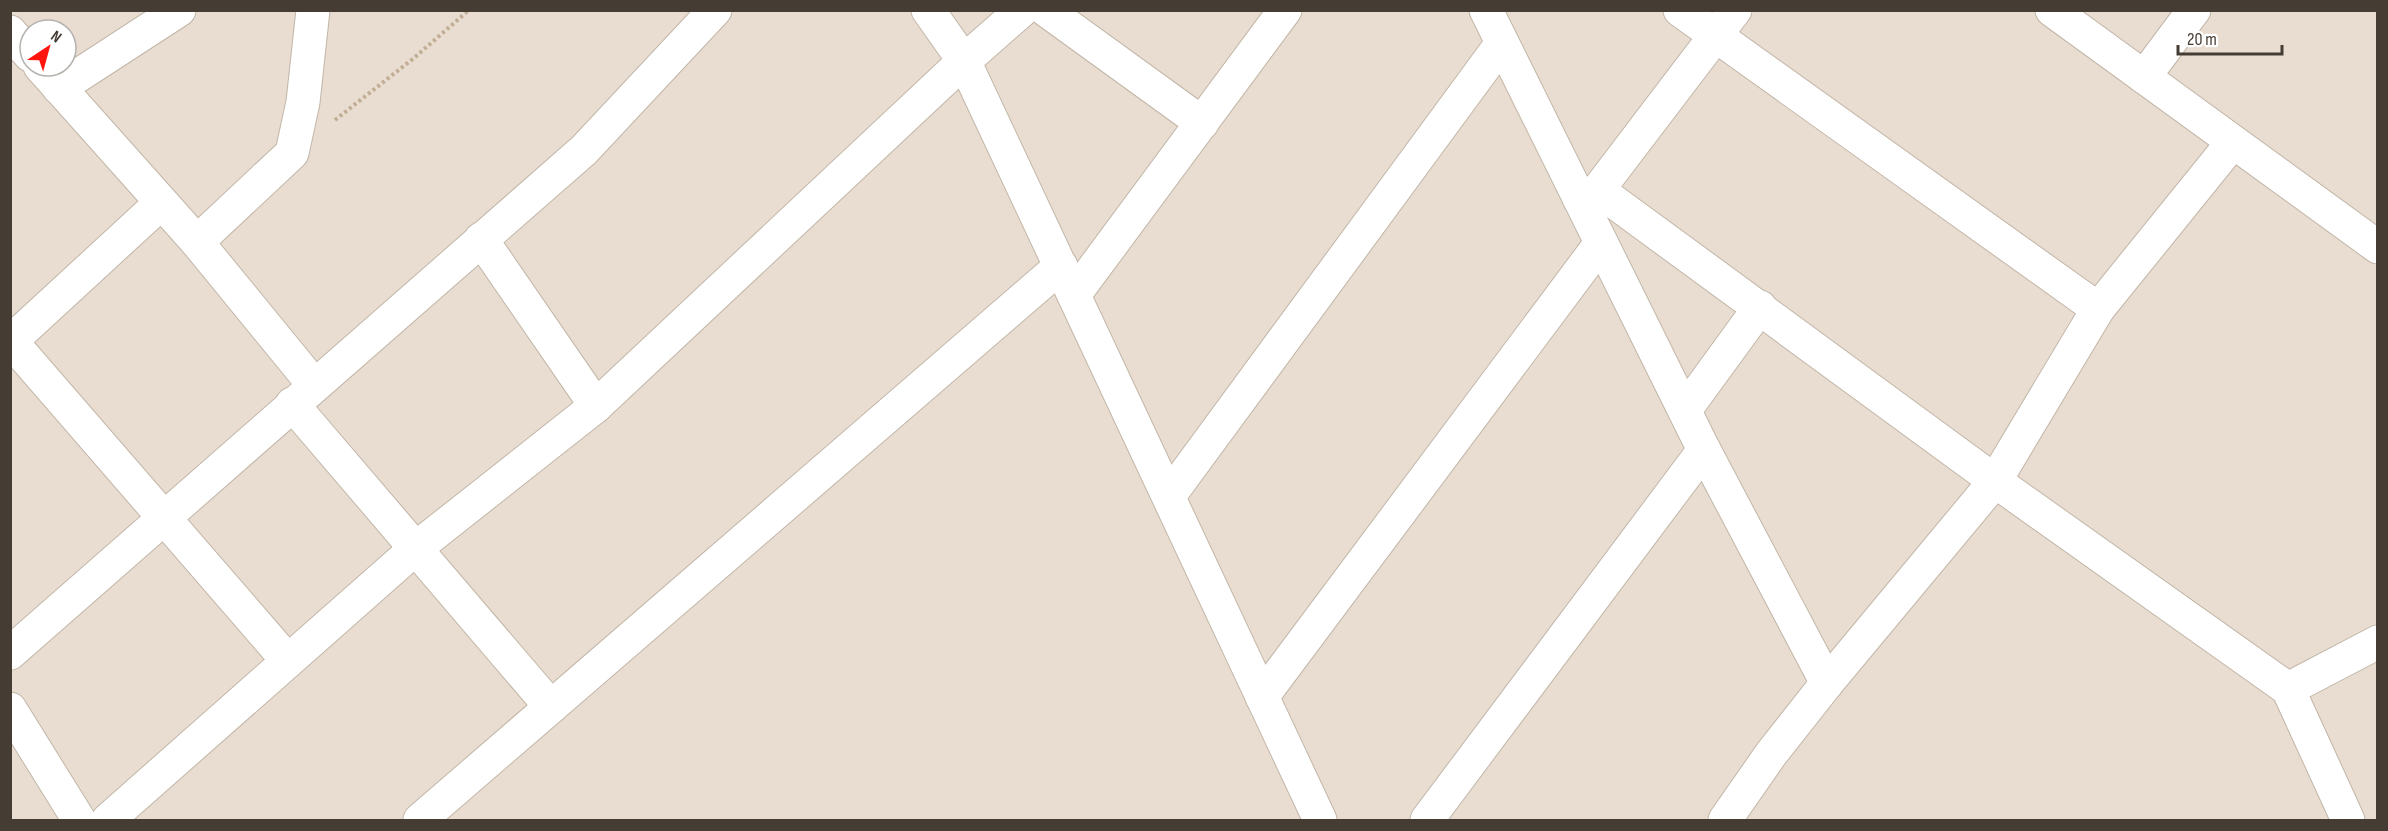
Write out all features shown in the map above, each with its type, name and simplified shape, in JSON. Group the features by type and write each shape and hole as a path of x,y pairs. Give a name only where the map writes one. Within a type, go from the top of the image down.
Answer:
{"street":[{"path":"78,62 178,10"},
{"path":"196,242 292,153 303,102 314,10"},
{"path":"10,653 584,150 715,10"},
{"path":"928,10 964,61 1320,820"},
{"path":"108,820 415,549 596,406 964,61 1022,10"},
{"path":"1046,10 1202,123"},
{"path":"420,820 551,707 1068,281 1202,123 1285,10"},
{"path":"1485,10 1589,194 1601,243 1704,450 1827,683"},
{"path":"1680,10 2098,309"},
{"path":"1589,194 1735,10"},
{"path":"2052,10 2378,247"},
{"path":"2144,77 2194,10"},
{"path":"1168,496 1502,43"},
{"path":"50,78 196,242 415,549 551,707"},
{"path":"1725,820 1771,754 1827,683 1995,481 2098,309 2233,142"},
{"path":"1589,194 1760,307 1995,481 2288,689 2348,820"},
{"path":"162,203 11,341 288,661"},
{"path":"481,239 596,406"},
{"path":"1262,697 1601,243"},
{"path":"1685,410 1760,307"},
{"path":"1427,820 1704,450"},
{"path":"2288,689 2378,642"},
{"path":"10,709 79,820"}],"path":[{"path":"292,153 414,58 469,10"}],"shaded area":[{"path":"11,11 2377,11 2377,820 11,820"}]}
